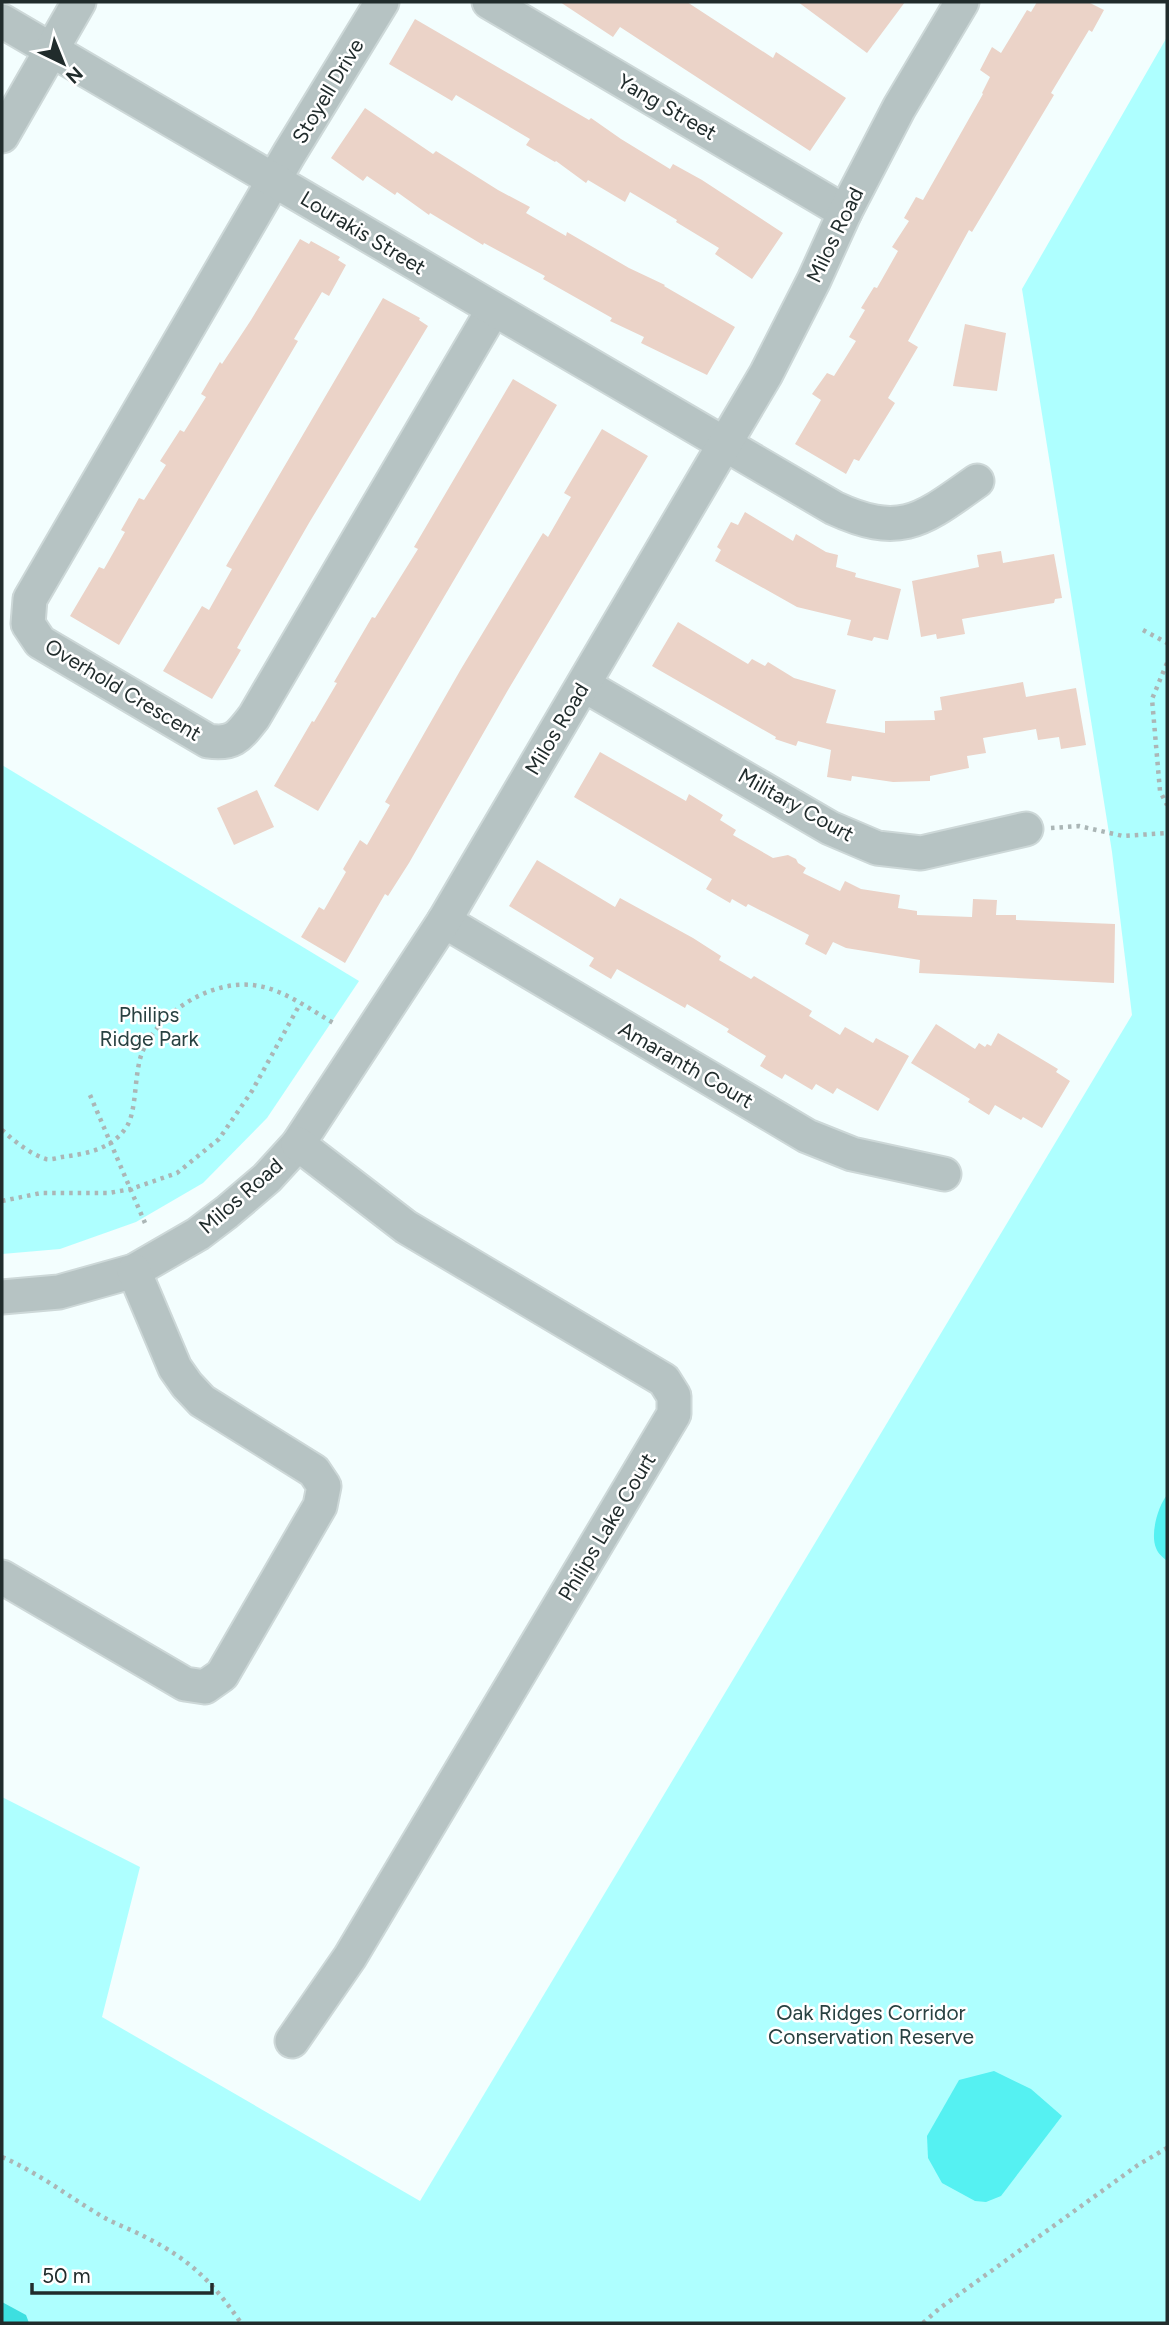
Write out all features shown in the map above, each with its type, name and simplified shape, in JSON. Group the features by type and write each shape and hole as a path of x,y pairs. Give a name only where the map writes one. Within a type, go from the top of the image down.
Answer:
{"street":[{"path":"2,136 79,2"},
{"name":"Stoyell Drive","path":"275,181 382,2"},
{"name":"Yang Street","path":"489,2 845,212"},
{"name":"Milos Road","path":"2,1297 59,1292 134,1271 198,1234 227,1212 267,1178 298,1144 444,921 766,374 899,108 962,2"},
{"name":"Lourakis Street","path":"2,21 834,508 851,516 889,525 912,520 936,510 977,481"},
{"name":"Overhold Crescent","path":"275,181 30,599 28,624 40,642 208,741 222,743 238,737 254,717 493,310"},
{"name":"Military Court","path":"584,685 830,828 877,848 921,853 1026,830"},
{"name":"Amaranth Court","path":"444,921 807,1136 852,1154 944,1174"},
{"name":"Philips Lake Court","path":"292,2041 350,1957 674,1414 674,1396 664,1380 406,1227 298,1144"},
{"path":"2,1577 185,1684 205,1687 222,1675 320,1506 324,1486 314,1471 202,1401 187,1385 174,1368 134,1271"}],"path":[{"path":"1143,630 1167,643"},
{"path":"1167,663 1152,699 1160,791 1167,805"},
{"path":"1026,830 1079,826 1123,836 1167,834"},
{"path":"2,1130 16,1142 47,1159 85,1154 112,1143 128,1125 141,1054 155,1030 170,1014 210,991 231,985 257,985 280,992 335,1024"},
{"path":"2,1201 41,1193 109,1193 131,1189 177,1173 219,1139 252,1091 300,1004"},
{"path":"90,1095 145,1223"},
{"path":"923,2323 1127,2173 1167,2148"},
{"path":"2,2157 36,2173 106,2218 174,2253 213,2284 241,2323"}],"green space":[{"name":"Oak Ridges Corridor Conservation Reserve","path":"1167,37 1167,2323 2,2323 2,1797 140,1867 102,2017 420,2201 1132,1015 1112,852 1022,289"},
{"name":"Philips Ridge Park","path":"2,765 359,981 267,1118 203,1183 136,1222 60,1249 2,1254"}],"shaded area":[{"path":"1167,1495 1167,1561 1157,1550 1154,1528"},
{"path":"994,2071 1031,2089 1062,2116 1001,2196 986,2202 975,2201 942,2183 928,2158 927,2136 959,2080"},
{"path":"2,2302 26,2315 29,2323 2,2323"}],"building":[{"path":"560,2 687,2 773,58 776,52 846,98 810,151 620,27 613,37"},
{"path":"798,2 905,2 867,53"},
{"path":"1037,2 1088,2 1104,10 1051,93 1054,95 972,232 969,230 908,341 918,347 888,398 895,403 859,461 854,459 846,474 795,444 821,400 812,394 827,373 834,376 856,341 849,337 865,310 861,308 874,287 877,288 898,251 892,247 909,221 904,218 916,197 923,200 983,94 990,77 980,70 992,47 1001,53 1027,10 1031,12"},
{"path":"415,19 589,120 591,118 670,169 673,164 702,180 783,233 752,279 715,254 719,248 630,192 625,202 588,180 586,183 556,161 526,145 530,139 456,95 452,101 389,64"},
{"path":"365,108 433,154 436,151 530,207 526,213 665,285 735,327 707,375 641,343 644,337 610,321 612,318 543,279 545,276 484,243 483,245 430,213 429,215 397,192 395,195 367,176 363,181 331,158"},
{"path":"300,239 309,244 311,241 340,257 338,260 346,265 329,296 322,292 294,339 298,341 119,645 70,616 99,567 104,569 125,532 121,530 139,498 144,500 166,465 160,461 180,430 184,432 206,397 201,394 220,362 222,364 251,320"},
{"path":"383,298 420,318 419,320 428,326 309,523 237,648 241,650 212,699 163,671 202,606 209,610 232,569 226,566"},
{"path":"965,324 1006,333 997,391 953,386"},
{"path":"513,379 557,405 318,811 274,786 337,683 334,682 372,617 375,618 418,549 414,547"},
{"path":"602,429 648,456 508,690 409,863 388,896 385,894 345,963 301,937 319,907 324,910 346,872 343,869 360,840 367,845 390,805 385,802 461,669 543,533 548,537 571,497 564,493"},
{"path":"745,512 793,541 796,534 826,552 838,555 836,567 856,573 855,577 901,589 888,640 874,637 872,641 847,635 851,620 797,607 715,561 721,550 717,547 731,522 738,525"},
{"path":"1001,551 1003,563 1054,554 1062,598 1055,599 1054,603 962,619 965,634 937,639 936,634 921,637 912,581 979,567 977,555"},
{"path":"678,622 748,664 752,659 765,666 768,662 794,678 836,690 826,723 885,733 885,721 935,720 934,711 942,710 940,697 1023,682 1026,697 1076,688 1086,745 1061,749 1059,737 1038,740 1036,729 983,738 986,753 967,756 969,768 930,776 930,781 893,782 852,776 851,781 827,777 831,750 798,741 796,746 775,739 776,737 652,666"},
{"path":"600,752 686,801 689,794 723,815 720,820 736,830 733,835 773,858 788,855 796,859 806,868 803,873 840,891 845,881 861,889 900,895 898,908 917,911 917,915 972,917 973,899 997,900 996,915 1016,915 1016,920 1115,924 1114,983 919,973 920,960 846,948 833,942 826,955 805,944 809,935 748,904 746,907 732,899 730,903 706,889 712,879 574,797"},
{"path":"257,790 274,827 234,845 217,808"},
{"path":"537,860 615,907 620,898 693,938 721,956 719,960 751,979 754,976 812,1011 809,1016 840,1035 845,1027 873,1043 876,1038 909,1056 878,1111 837,1088 833,1094 816,1084 812,1090 785,1074 782,1079 760,1066 766,1056 727,1032 729,1029 687,1004 685,1008 617,969 611,979 589,966 594,958 509,906"},
{"path":"936,1024 975,1049 979,1043 985,1047 987,1044 991,1046 998,1033 1058,1069 1056,1072 1070,1081 1042,1128 995,1105 989,1115 968,1102 970,1099 911,1063"}]}
